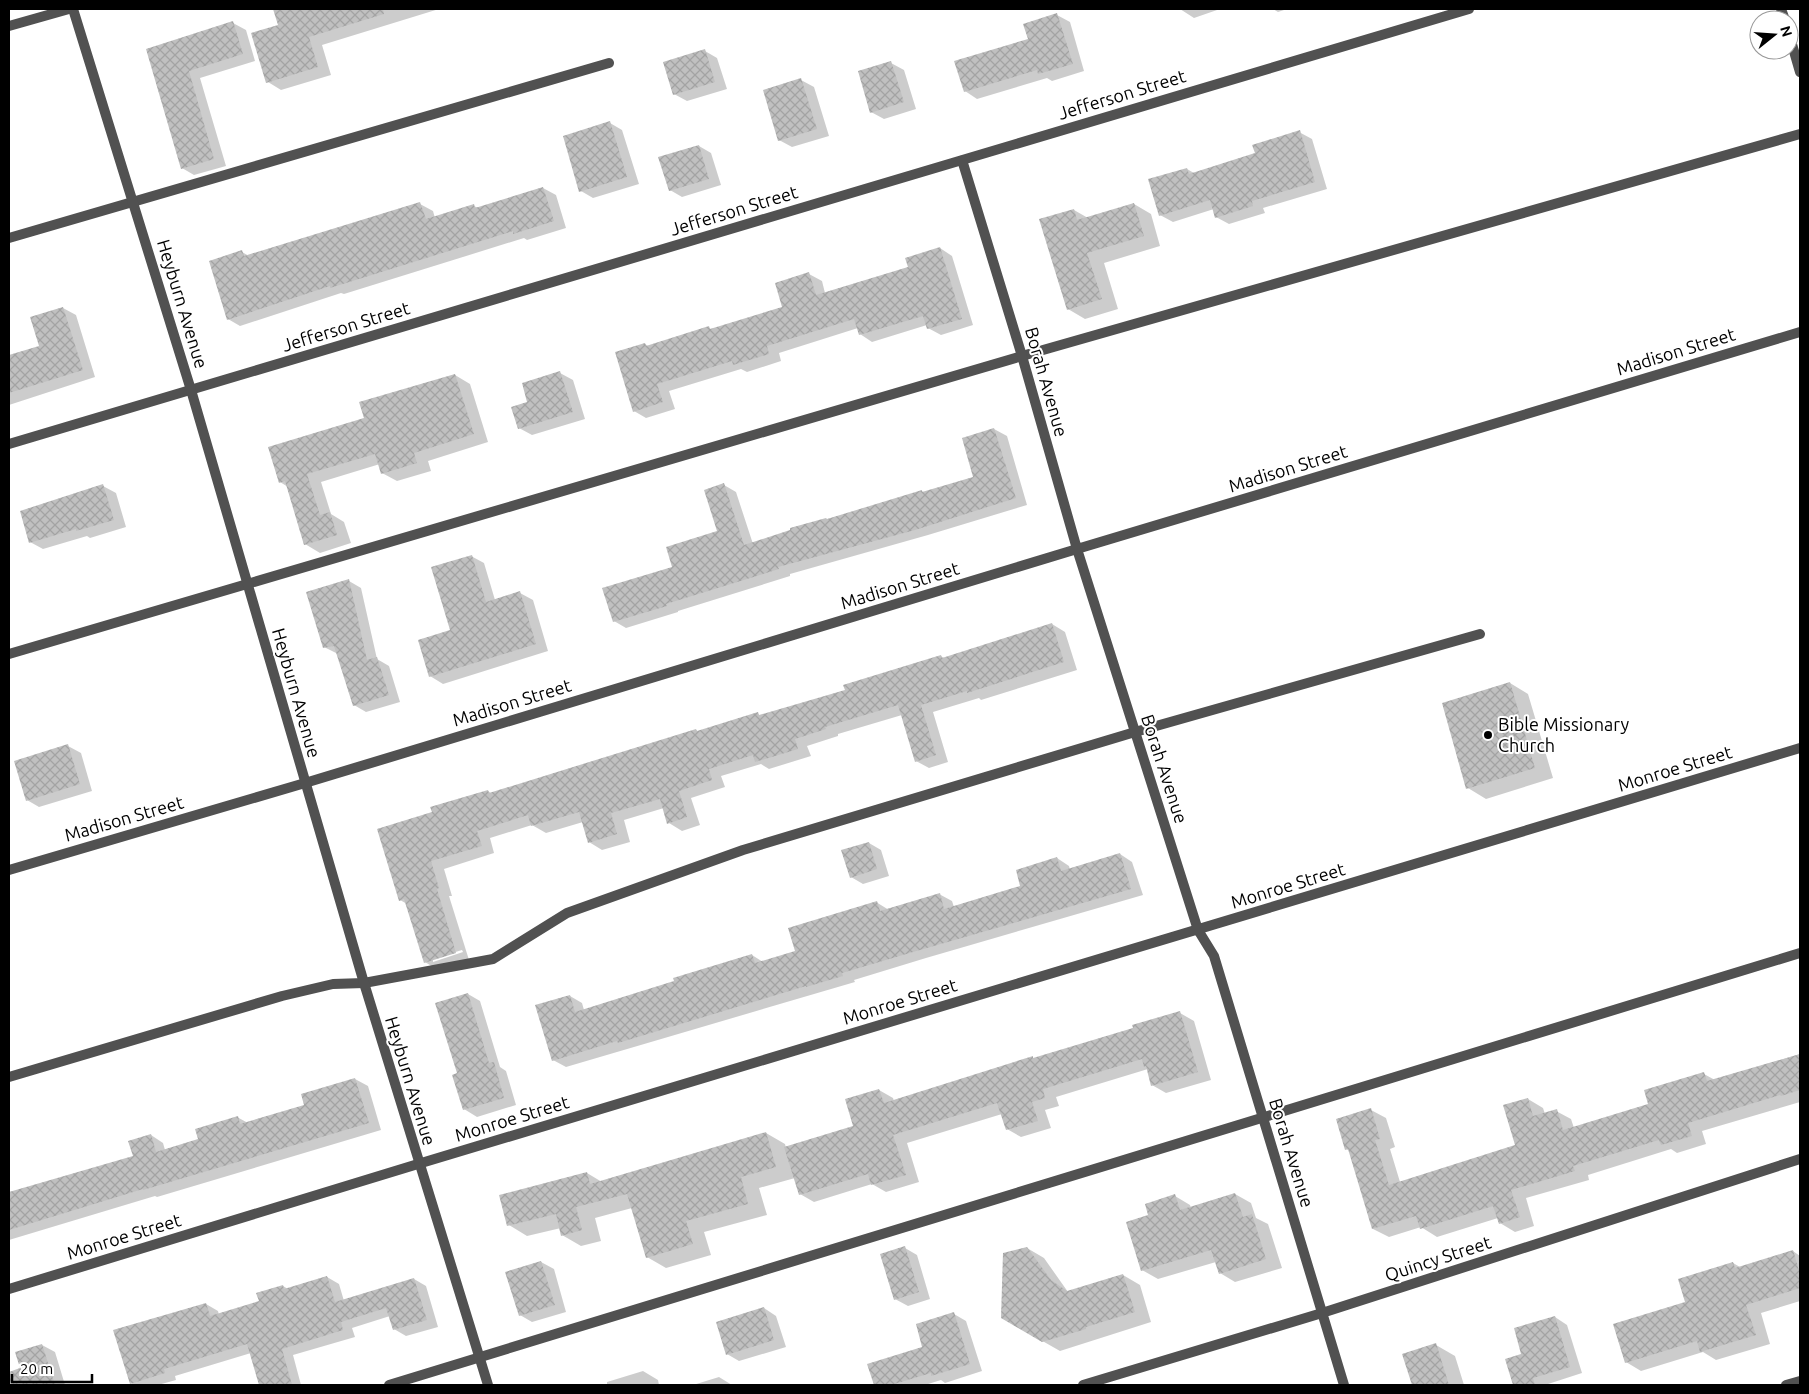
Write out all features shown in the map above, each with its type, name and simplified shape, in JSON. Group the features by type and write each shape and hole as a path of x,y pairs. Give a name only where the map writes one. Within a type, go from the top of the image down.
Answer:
{"street":[{"path":"9,26 69,9"},
{"name":"Heyburn Avenue","path":"73,9 191,390 418,1164 488,1385"},
{"name":"Jefferson Street","path":"9,444 1469,9"},
{"path":"9,238 609,63"},
{"path":"9,654 1022,356 1800,134"},
{"name":"Borah Avenue","path":"962,160 1078,549 1135,732 1198,930 1214,956 1344,1385"},
{"name":"Madison Street","path":"9,870 305,783 1800,332"},
{"path":"9,1077 282,996 334,984 364,983 494,959 567,913 734,854 1135,732 1480,634"},
{"name":"Monroe Street","path":"9,1289 1800,748"},
{"path":"388,1385 1800,953"},
{"name":"Quincy Street","path":"1083,1385 1322,1313 1800,1159"},
{"path":"1786,1385 1800,1381"}],"building":[{"path":"273,9 383,9 384,14 309,37 318,67 266,83 251,33 278,25"},
{"path":"1057,13 1073,64 1038,74 1037,70 964,92 954,61 1028,39 1023,24"},
{"path":"233,21 243,54 189,71 214,159 181,169 146,49"},
{"path":"705,49 715,82 673,95 663,62"},
{"path":"891,61 904,102 870,113 858,71"},
{"path":"801,78 817,129 778,141 763,90"},
{"path":"610,121 627,177 579,192 563,136"},
{"path":"1300,130 1315,182 1252,201 1253,206 1215,218 1210,200 1159,216 1148,179 1187,168 1189,174 1255,153 1252,145"},
{"path":"699,145 709,179 669,191 658,157"},
{"path":"543,187 554,221 513,234 513,231 330,288 330,286 227,320 209,261 242,250 244,256 420,202 426,219 474,204 475,208"},
{"path":"1134,203 1144,236 1087,253 1102,299 1067,310 1039,219 1074,209 1077,220"},
{"path":"940,247 962,319 927,329 923,316 859,335 854,319 767,346 769,354 733,365 732,361 657,384 663,402 633,412 615,352 645,343 646,346 709,326 710,329 782,307 775,283 809,272 816,295 908,267 905,258"},
{"path":"63,307 83,370 9,393 9,355 39,346 30,317"},
{"path":"560,371 573,412 518,429 511,407 527,402 522,383"},
{"path":"455,374 474,434 414,453 417,463 381,474 375,454 307,474 320,515 330,512 337,535 304,545 285,481 279,483 268,447 364,418 359,402"},
{"path":"994,428 1016,498 915,530 778,567 779,569 613,622 602,588 672,567 666,547 717,531 704,490 724,483 744,545 790,530 790,528 973,477 962,438"},
{"path":"103,484 114,520 29,543 20,511"},
{"path":"472,555 486,602 520,591 536,644 429,677 418,640 450,630 431,567"},
{"path":"349,579 367,660 377,657 389,695 353,706 334,646 323,648 306,592"},
{"path":"1052,623 1064,662 967,693 967,691 921,705 936,755 915,762 898,705 825,727 826,729 795,739 798,749 755,762 753,755 709,769 712,780 679,791 687,817 667,824 660,799 611,813 617,834 588,843 579,812 531,826 528,815 477,831 482,846 431,861 439,888 437,889 456,953 424,963 404,899 399,901 377,829 432,812 430,807 488,790 489,793 696,729 697,731 758,712 759,715 845,690 843,685 941,655 942,658"},
{"name":"Bible Missionary Church","path":"1510,682 1535,768 1466,789 1442,703"},
{"path":"68,744 80,784 26,801 14,761"},
{"path":"869,842 877,869 850,878 841,850"},
{"path":"1120,853 1131,889 842,973 843,976 552,1061 535,1005 570,995 575,1012 674,981 673,978 752,954 755,963 795,951 788,928 877,901 880,911 940,893 944,909 1020,886 1016,870 1057,857 1061,871"},
{"path":"468,993 489,1063 494,1062 504,1098 463,1110 452,1075 457,1073 435,1003"},
{"path":"1180,1011 1198,1072 1151,1086 1146,1066 1144,1067 1142,1059 1043,1089 1045,1098 1032,1102 1038,1121 1006,1130 997,1103 893,1135 906,1175 871,1185 868,1174 799,1195 784,1147 853,1126 845,1099 879,1089 884,1103 1033,1056 1033,1058 1133,1028 1132,1025"},
{"path":"1800,1054 1800,1090 1688,1123 1692,1136 1661,1145 1659,1140 1573,1166 1575,1171 1511,1190 1520,1217 1499,1224 1493,1206 1420,1229 1416,1216 1372,1229 1348,1149 1345,1150 1336,1119 1371,1108 1380,1139 1375,1140 1389,1185 1515,1145 1503,1105 1528,1098 1533,1116 1557,1109 1563,1130 1648,1104 1644,1090 1704,1072 1707,1081"},
{"path":"355,1078 369,1123 9,1230 9,1192 133,1156 128,1141 151,1134 156,1152 198,1139 195,1129 238,1116 240,1124 304,1105 301,1094"},
{"path":"766,1132 776,1167 741,1177 748,1204 686,1221 693,1244 646,1258 627,1194 576,1207 582,1230 561,1236 556,1214 507,1226 499,1195 587,1172 590,1184"},
{"path":"1235,1193 1243,1217 1252,1214 1266,1259 1219,1274 1211,1250 1141,1271 1126,1222 1148,1215 1145,1204 1175,1194 1180,1210"},
{"path":"905,1246 919,1292 894,1300 880,1254"},
{"path":"1027,1247 1051,1280 1067,1291 1123,1274 1135,1312 1042,1342 1001,1318 1003,1253"},
{"path":"1793,1250 1800,1274 1800,1288 1746,1305 1756,1335 1700,1352 1697,1341 1625,1363 1613,1324 1685,1302 1678,1279 1733,1262 1735,1268"},
{"path":"541,1261 555,1305 519,1316 505,1272"},
{"path":"327,1276 335,1302 414,1278 427,1320 393,1330 386,1308 341,1322 343,1330 282,1349 292,1385 259,1385 247,1344 164,1369 165,1373 130,1384 113,1330 206,1303 210,1316 259,1301 256,1293 283,1285 284,1289"},
{"path":"764,1307 774,1340 726,1355 716,1322"},
{"path":"954,1312 970,1364 931,1376 931,1373 891,1385 874,1385 867,1364 922,1347 916,1324"},
{"path":"1555,1316 1570,1367 1533,1378 1535,1385 1513,1385 1505,1359 1521,1354 1514,1328"},
{"path":"1436,1343 1449,1385 1412,1385 1402,1354"},
{"path":"42,1344 55,1385 9,1385 9,1372 20,1368 15,1352"}],"place":[{"name":"Bible Missionary Church","path":"1488,735"}]}
